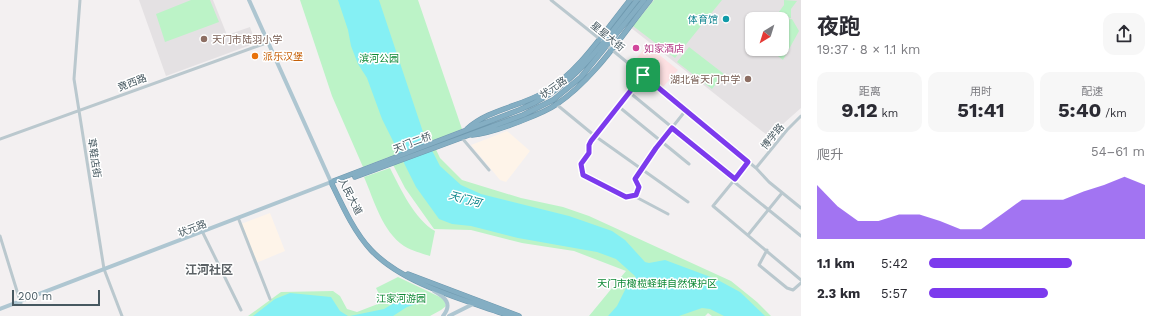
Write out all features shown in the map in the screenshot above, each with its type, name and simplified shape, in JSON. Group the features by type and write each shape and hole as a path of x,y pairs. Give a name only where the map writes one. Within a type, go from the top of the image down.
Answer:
{"highway":[{"path":"464,135 488,133 534,115 556,104 575,90 605,44 630,0"},
{"name":"状元路","path":"441,142 545,105 560,95 578,80 637,0"},
{"name":"状元路","path":"464,135 533,104 554,92 605,44 644,0"},
{"path":"567,79 581,60 605,44 650,0"},
{"path":"581,60 588,61"},
{"path":"575,90 578,80"},
{"name":"天门二桥","path":"390,162 441,142"},
{"name":"状元路","path":"333,183 390,162"},
{"name":"人民大道","path":"333,183 355,228 366,244 391,267 414,280 519,316"},
{"name":"人民大道","path":"333,183 362,236 371,248 384,260 409,275 510,316"}],"main road":[{"name":"人民大道","path":"250,0 333,183"},
{"name":"状元路","path":"203,232 239,220 333,183"},
{"name":"状元路","path":"0,310 333,183"},
{"path":"414,280 446,298 448,308 443,316"},
{"path":"448,316 477,302"}],"street":[{"name":"草鞋店街","path":"80,0 74,79 80,109 104,270 122,316"},
{"name":"星星大街","path":"551,0 756,168 782,193 801,208"},
{"name":"竟西路","path":"0,139 268,42"},
{"path":"643,75 595,136 589,145 589,153 581,164 583,175 626,197 634,196 668,214"},
{"path":"629,92 801,236"},
{"path":"556,104 595,136 688,202"},
{"path":"618,106 689,164"},
{"path":"634,196 639,187 635,179 686,110"},
{"name":"博学路","path":"756,168 787,130 801,116"},
{"path":"464,135 489,170"},
{"path":"748,162 713,206 767,250 801,281 793,290 787,288 758,264 767,250"},
{"path":"748,235 782,193"},
{"path":"239,220 270,299"},
{"path":"203,232 241,310"},
{"path":"0,236 21,302"}],"shaded area":[{"name":"天门市陆羽小学","path":"139,0 213,0 227,35 250,27 256,43 166,76"},
{"name":"湖北省天门中学","path":"652,0 801,0 801,108 784,123 772,139 630,27"},
{"path":"647,45 678,70 663,87 633,63"},
{"path":"507,131 530,151 506,182 500,180 471,145"},
{"path":"270,213 285,251 256,263 241,224"}],"green space":[{"path":"191,0 210,0 219,22 165,42 156,14"},
{"name":"天门市橄榄蛏蚌自然保护区","path":"300,0 418,0 462,129 432,141 440,158 462,180 521,198 563,207 589,216 731,281 757,302 771,316 712,316 708,313 705,316 589,316 626,271 574,251 522,243 471,230 434,229 405,188 389,157 363,167 332,96"},
{"path":"654,0 722,0 675,58 633,26"},
{"path":"784,0 797,1 791,9 791,18 789,18 789,12 779,12 784,5"},
{"path":"789,19 792,19 799,31 789,49"},
{"path":"689,47 724,74 712,89 677,62"},
{"path":"778,56 785,56 783,60"},
{"path":"390,168 403,194 415,212 435,231 430,256 413,251 404,246 396,240 384,224 364,177"},
{"name":"江家河游园","path":"398,277 444,299 446,306 430,316 248,316 281,292 333,291 340,296 347,309 357,312 383,302 376,288"}],"water":[{"name":"天门市橄榄蛏蚌自然保护区","path":"338,0 379,0 424,135 440,166 461,185 481,194 569,216 612,231 625,240 645,262 649,263 665,260 716,279 740,292 765,316 724,316 710,309 702,308 679,316 608,316 617,306 625,290 636,279 635,276 616,259 597,252 518,238 471,226 452,224 439,219 416,187 382,119 367,78 358,64 351,46 348,30"},
{"path":"290,293 331,297 340,311 348,316 253,316 275,299"},
{"path":"411,293 419,297 422,302 407,307 393,316 350,316 384,309"}],"place":[{"name":"体育馆","path":"726,19"},
{"name":"天门市陆羽小学","path":"204,39"},
{"name":"如家酒店","path":"636,48"},
{"name":"派乐汉堡","path":"255,56"},
{"name":"湖北省天门中学","path":"748,79"}],"district":[{"name":"江河社区","path":"209,270"}],"route":[{"path":"643,75 748,162 735,179 672,128 656,148 635,179 639,185 636,195 626,197 583,175 581,164 590,151 589,145 591,141 643,75"}],"park label":[{"name":"滨河公园","path":"379,58"}],"water label":[{"name":"天门河","path":"465,199"}]}
